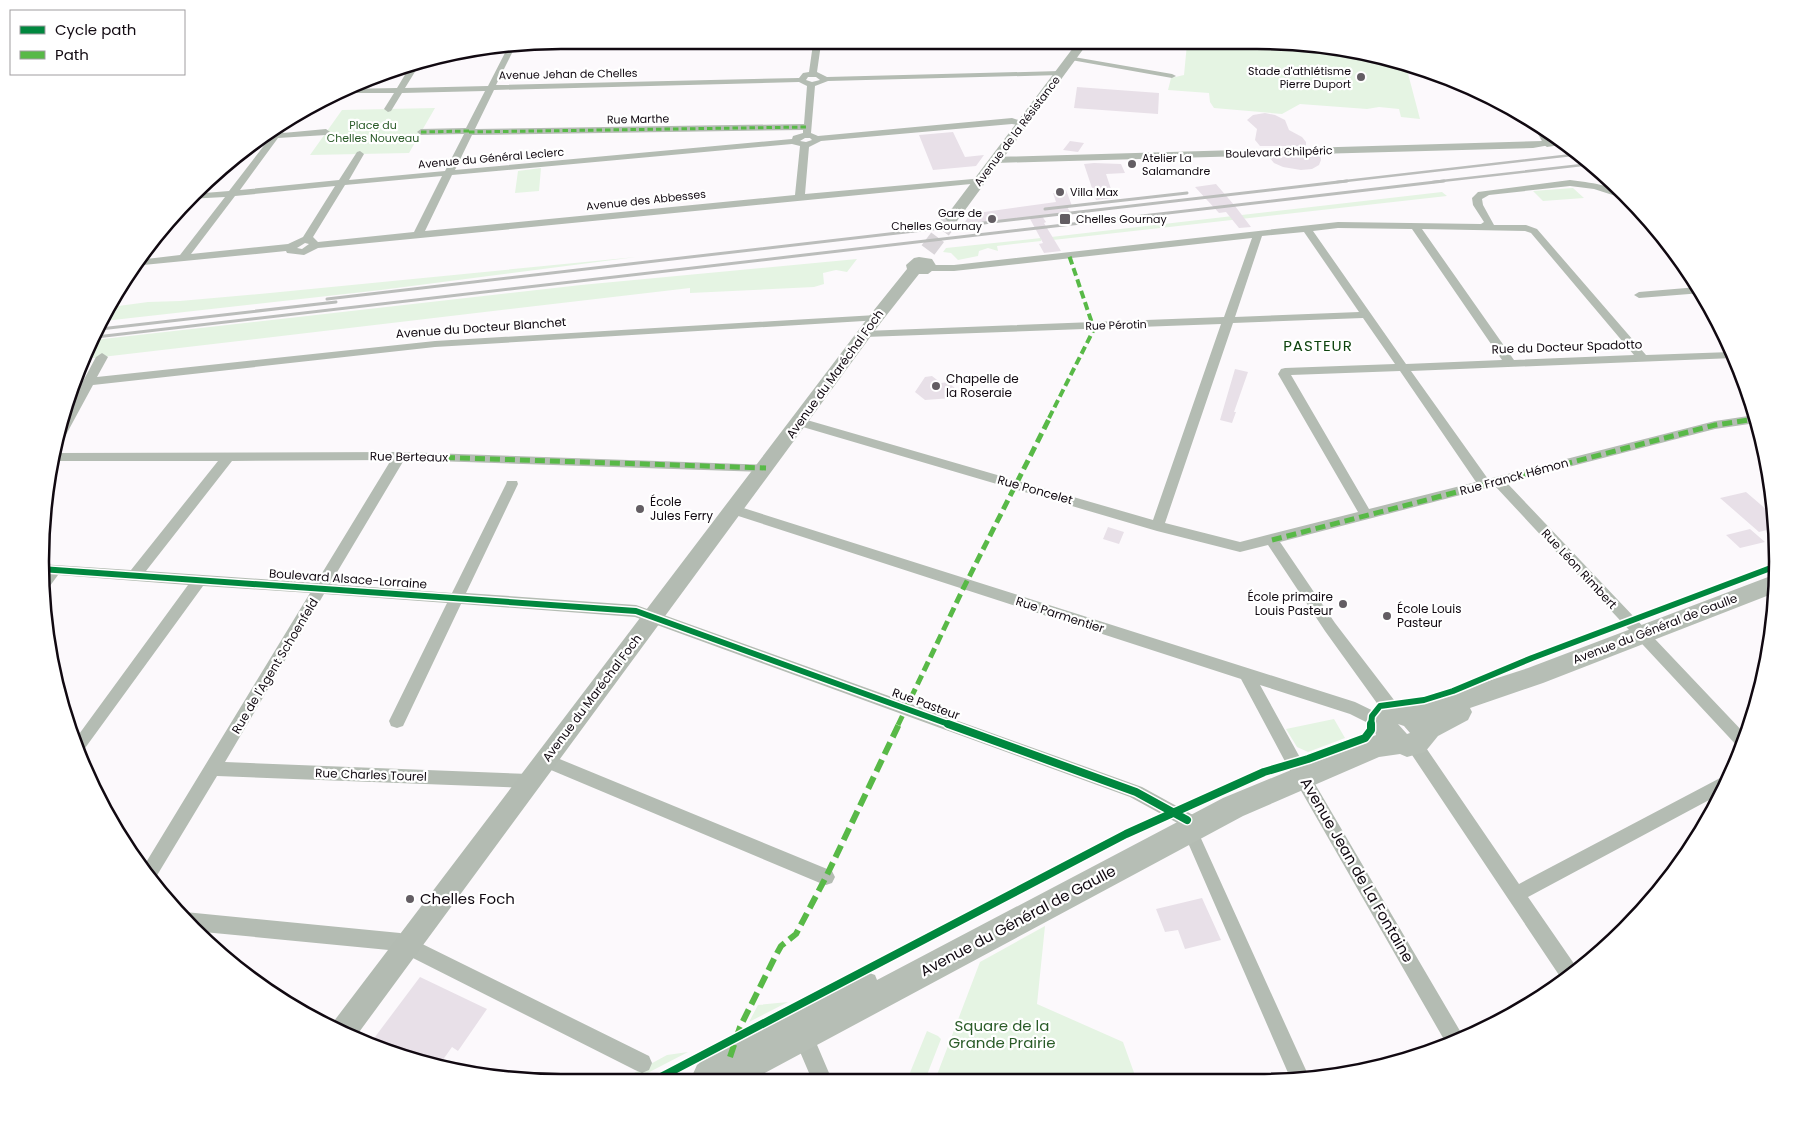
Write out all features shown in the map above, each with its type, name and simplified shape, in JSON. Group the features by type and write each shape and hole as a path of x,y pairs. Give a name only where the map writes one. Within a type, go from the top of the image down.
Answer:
{"main road":[{"name":"Avenue du Général de Gaulle","path":"728,1074 800,1028 1142,840 1189,825 1302,777 1399,732 1423,712 1534,676 1768,586"},
{"name":"Avenue du Général de Gaulle","path":"711,1074 730,1057 800,1028"}],"street":[{"path":"813,74 816,49"},
{"name":"Avenue de la Résistance","path":"952,218 1078,49"},
{"path":"418,235 508,52"},
{"path":"1071,58 1172,76"},
{"path":"388,109 411,72"},
{"path":"825,79 823,76 813,74 803,77 801,80 804,83 811,84 822,82 825,79 1060,73"},
{"name":"Avenue Jehan de Chelles","path":"358,91 801,80"},
{"path":"807,131 811,84"},
{"path":"807,131 817,139 1012,121 1024,122"},
{"path":"807,131 795,141 798,144 813,144 817,139"},
{"name":"Rue Marthe","path":"421,132 807,131"},
{"path":"276,136 326,132"},
{"path":"146,262 184,258 274,137"},
{"path":"1544,137 1547,143"},
{"name":"Avenue du Général Leclerc","path":"203,195 795,141"},
{"name":"Boulevard Chilpéric","path":"995,160 1533,145 1551,142"},
{"path":"800,197 805,145"},
{"path":"310,242 342,182 360,154"},
{"name":"Avenue des Abbesses","path":"184,258 291,247 294,252 300,252 308,251 310,242 418,235 981,180"},
{"path":"1483,227 1489,225 1489,222 1478,205 1477,198 1481,194 1488,192 1570,183 1595,186 1611,191"},
{"path":"924,262 971,266 1338,225 1522,228 1534,231 1643,358"},
{"path":"1414,226 1510,363"},
{"name":"Rue Léon Rimbert","path":"1306,228 1402,367 1492,483 1738,737"},
{"path":"1157,526 1258,234"},
{"name":"Avenue du Maréchal Foch","path":"346,1026 766,468 876,318 924,262"},
{"path":"1640,294 1692,291"},
{"name":"Rue Pérotin","path":"865,334 1366,316"},
{"name":"Avenue du Docteur Blanchet","path":"89,382 435,344 876,318"},
{"name":"Rue du Docteur Spadotto","path":"1366,515 1284,373 1725,355"},
{"path":"70,416 102,357"},
{"path":"76,398 80,397"},
{"name":"Rue Franck Hémon","path":"1272,540 1715,425 1749,420"},
{"name":"Rue Poncelet","path":"800,422 1157,526 1234,546 1249,546 1272,540"},
{"path":"134,576 228,456"},
{"name":"Rue Berteaux","path":"60,457 400,456 766,468"},
{"name":"Rue de l'Agent Schoenfeld","path":"152,870 322,589 400,456"},
{"path":"397,721 512,484"},
{"name":"Rue Parmentier","path":"734,510 1355,709 1399,732"},
{"path":"1272,540 1330,628 1384,701 1399,732 1566,970"},
{"name":"Boulevard Alsace-Lorraine","path":"49,570 636,611 653,618"},
{"path":"82,742 199,580"},
{"name":"Rue Pasteur","path":"653,618 1136,792 1176,812 1189,825"},
{"name":"Avenue Jean de La Fontaine","path":"1246,675 1302,777 1453,1035"},
{"path":"545,760 826,877"},
{"name":"Rue Charles Tourel","path":"213,769 530,782"},
{"path":"1515,895 1716,788"},
{"path":"1189,825 1298,1072"},
{"path":"197,922 400,942 642,1063"},
{"path":"800,1028 819,1074"}],"green space":[{"path":"1187,49 1290,50 1357,59 1408,72 1420,119 1401,117 1399,109 1379,107 1367,109 1300,104 1282,114 1214,108 1210,102 1209,93 1168,90 1171,78 1184,75"},
{"name":"Place du Chelles Nouveau","path":"435,108 409,153 310,155 342,110"},
{"path":"541,168 539,191 515,193 518,171"},
{"path":"1573,188 1584,198 1543,201 1533,191"},
{"path":"1442,192 1447,196 1053,240 1051,237"},
{"path":"1041,238 1041,241 997,246 998,251 988,248 979,251 978,256 958,260 951,253 943,252 946,248"},
{"path":"636,257 381,290 109,320 116,306 148,302 270,293"},
{"path":"857,259 847,272 836,270 823,273 824,284 814,287 690,293 690,288 91,358 100,339 581,285"},
{"path":"1334,719 1345,738 1308,752 1297,747 1286,729"},
{"name":"Square de la Grande Prairie","path":"1045,926 1037,1004 1123,1042 1134,1074 937,1074 980,962"},
{"path":"788,1002 749,1022 758,1005"},
{"path":"927,1031 938,1036 941,1039 927,1074 909,1074"},
{"path":"688,1052 646,1074 632,1074 667,1055"}],"building":[{"path":"1077,87 1159,93 1158,114 1074,108"},
{"path":"1265,113 1285,120 1289,130 1302,137 1306,142 1306,146 1260,146 1255,140 1257,129 1247,120 1253,115"},
{"path":"953,132 965,157 984,155 976,166 933,170 919,135"},
{"path":"1070,141 1084,143 1078,152 1063,150"},
{"path":"1320,156 1319,165 1312,169 1301,170 1283,167 1274,163 1269,157"},
{"path":"1084,164 1121,164 1125,173 1106,174 1114,198 1096,200"},
{"path":"1216,184 1251,227 1239,228 1226,212 1219,213 1195,187"},
{"path":"1056,190 1066,190 1072,206 1067,207 1071,213 1042,216 1046,222 1044,223 1061,251 1044,253 1039,244 1043,243 1029,217 963,225 970,214 1056,202 1053,193 1056,193"},
{"path":"1235,369 1248,372 1232,423 1220,420"},
{"name":"Chapelle de la Roseraie","path":"932,376 941,383 948,382 957,390 952,398 925,400 915,392 925,377"},
{"path":"1746,492 1766,509 1768,530 1759,532 1720,498"},
{"path":"1108,527 1124,532 1119,544 1103,539"},
{"path":"1750,529 1765,542 1740,548 1726,535"},
{"path":"1202,898 1221,940 1185,949 1178,930 1165,932 1156,909"},
{"path":"420,977 487,1009 458,1051 452,1047 443,1060 374,1038"}],"tunnel":[{"path":"928,250 952,218"}],"railway":[{"path":"1337,182 1569,155"},
{"path":"1433,182 1581,165"},
{"path":"327,299 1347,181"},
{"path":"101,336 1444,181"},
{"path":"1045,209 1187,193"},
{"path":"105,328 336,302"}],"marked path":[{"path":"469,132 807,127"},
{"path":"421,132 469,131"},
{"path":"730,1057 740,1027 776,955 781,946 796,934 826,877 963,589 1094,329 1069,255"},
{"path":"1272,540 1715,425 1749,420"},
{"path":"400,456 766,468"}],"cycle path":[{"path":"667,1074 1126,834 1264,772 1308,759 1365,738 1371,730 1372,716 1380,706 1424,700 1453,691 1532,658 1769,569"},
{"path":"49,570 636,611 1136,792 1187,820"}],"place":[{"name":"Stade d'athlétisme Pierre Duport","path":"1361,77"},
{"name":"Atelier La Salamandre","path":"1132,164"},
{"name":"Villa Max","path":"1060,192"},
{"name":"Gare de Chelles Gournay","path":"992,219"},
{"name":"Chelles Gournay","path":"1065,219"},
{"name":"Chapelle de la Roseraie","path":"936,386"},
{"name":"École Jules Ferry","path":"640,509"},
{"name":"École primaire Louis Pasteur","path":"1343,604"},
{"name":"École Louis Pasteur","path":"1387,616"},
{"name":"Chelles Foch","path":"410,899"}],"district":[{"name":"PASTEUR","path":"1318,346"}]}
